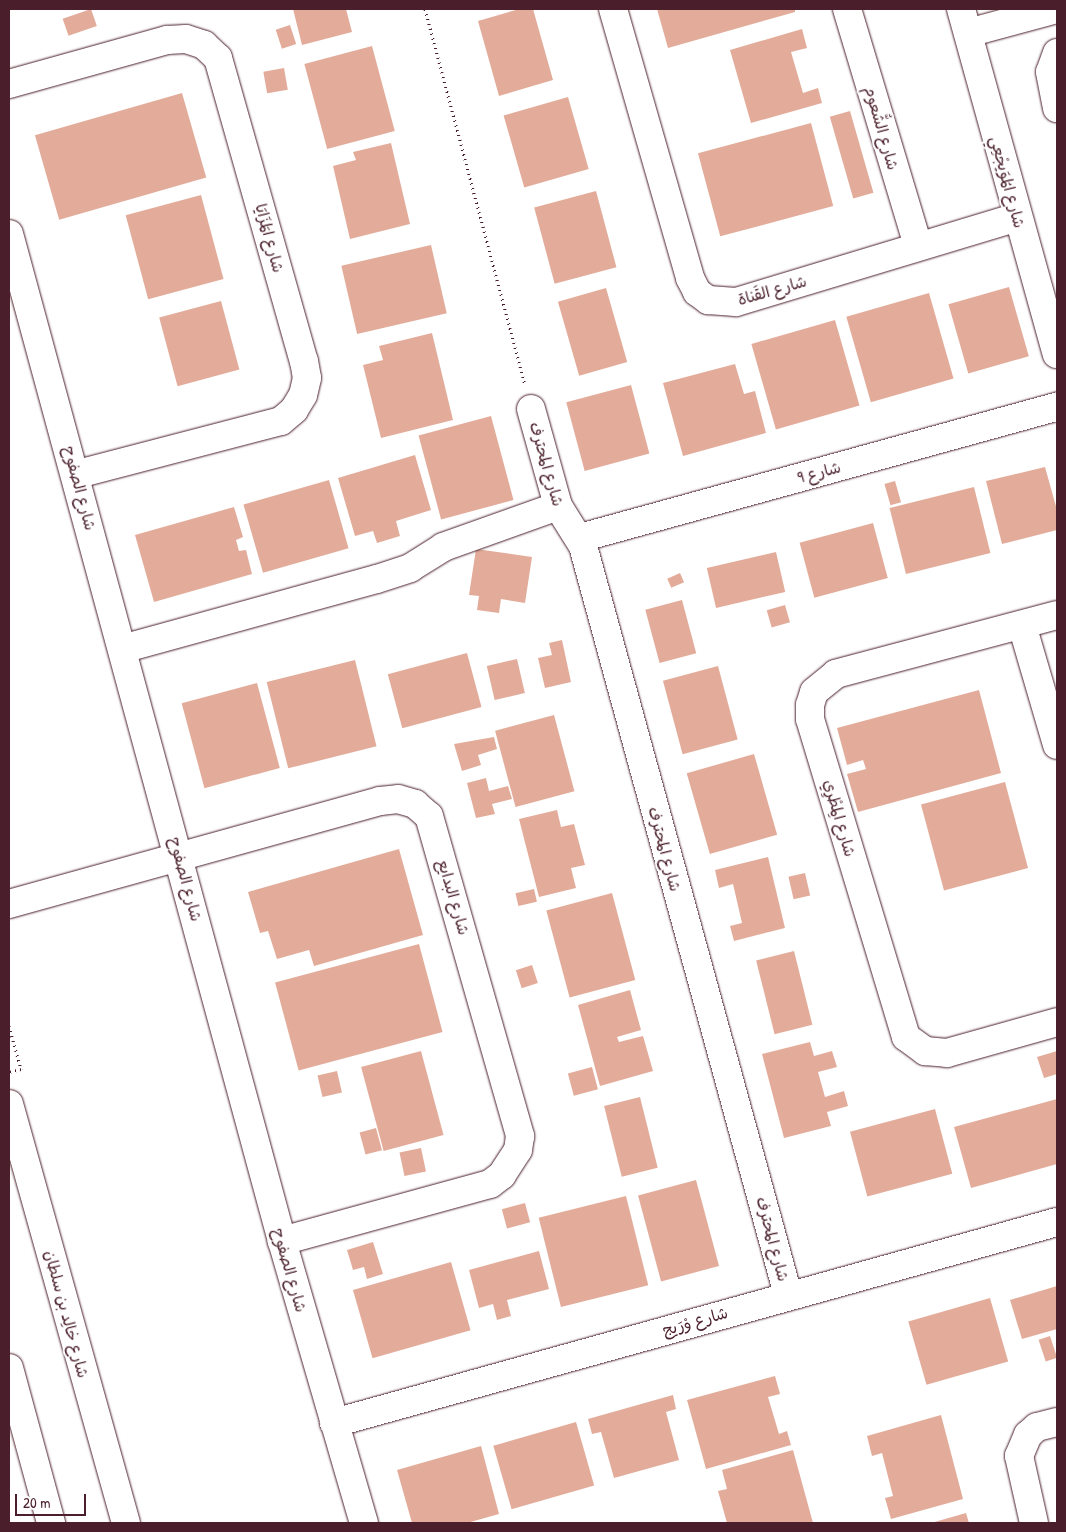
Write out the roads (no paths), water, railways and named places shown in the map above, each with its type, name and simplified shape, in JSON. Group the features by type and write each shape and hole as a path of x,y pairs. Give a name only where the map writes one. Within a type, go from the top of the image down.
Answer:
{"street":[{"name":"شارع القَناة","path":"613,9 697,292 708,300 736,302 918,246 1017,218"},
{"name":"شارع الشُّعوم","path":"847,9 918,246"},
{"path":"965,21 1057,9"},
{"name":"شارع المُوَيجْعِي","path":"965,21 1017,218 1048,286 1057,354"},
{"name":"شارع المَزَايَا","path":"9,84 167,40 186,39 204,45 218,58 304,361 307,378 303,395 294,410 281,421 77,474"},
{"path":"1057,54 1050,72 1057,108"},
{"name":"شارع الصفوح","path":"9,234 77,474 282,1241 364,1523"},
{"name":"شارع 9","path":"580,538 1057,407"},
{"name":"شارع المحترف","path":"531,408 558,506 580,538 788,1295"},
{"path":"122,648 377,579 410,568 443,548 558,506"},
{"name":"شارع المِطْرِي","path":"1057,615 836,674 814,692 810,719 906,1037 925,1051 947,1053 1057,1022"},
{"path":"1022,625 1057,745"},
{"name":"شارع البدايع","path":"9,904 380,801 398,799 416,804 429,816 436,833 520,1136 512,1164 490,1184 282,1241"},
{"name":"شارع خالِد بن سلطان","path":"9,1104 126,1523"},
{"name":"شارع وْرَيج","path":"334,1423 788,1295 1057,1222"},
{"path":"9,1368 51,1523"},
{"path":"1034,1523 1019,1456 1028,1435 1037,1427 1057,1422"}]}
